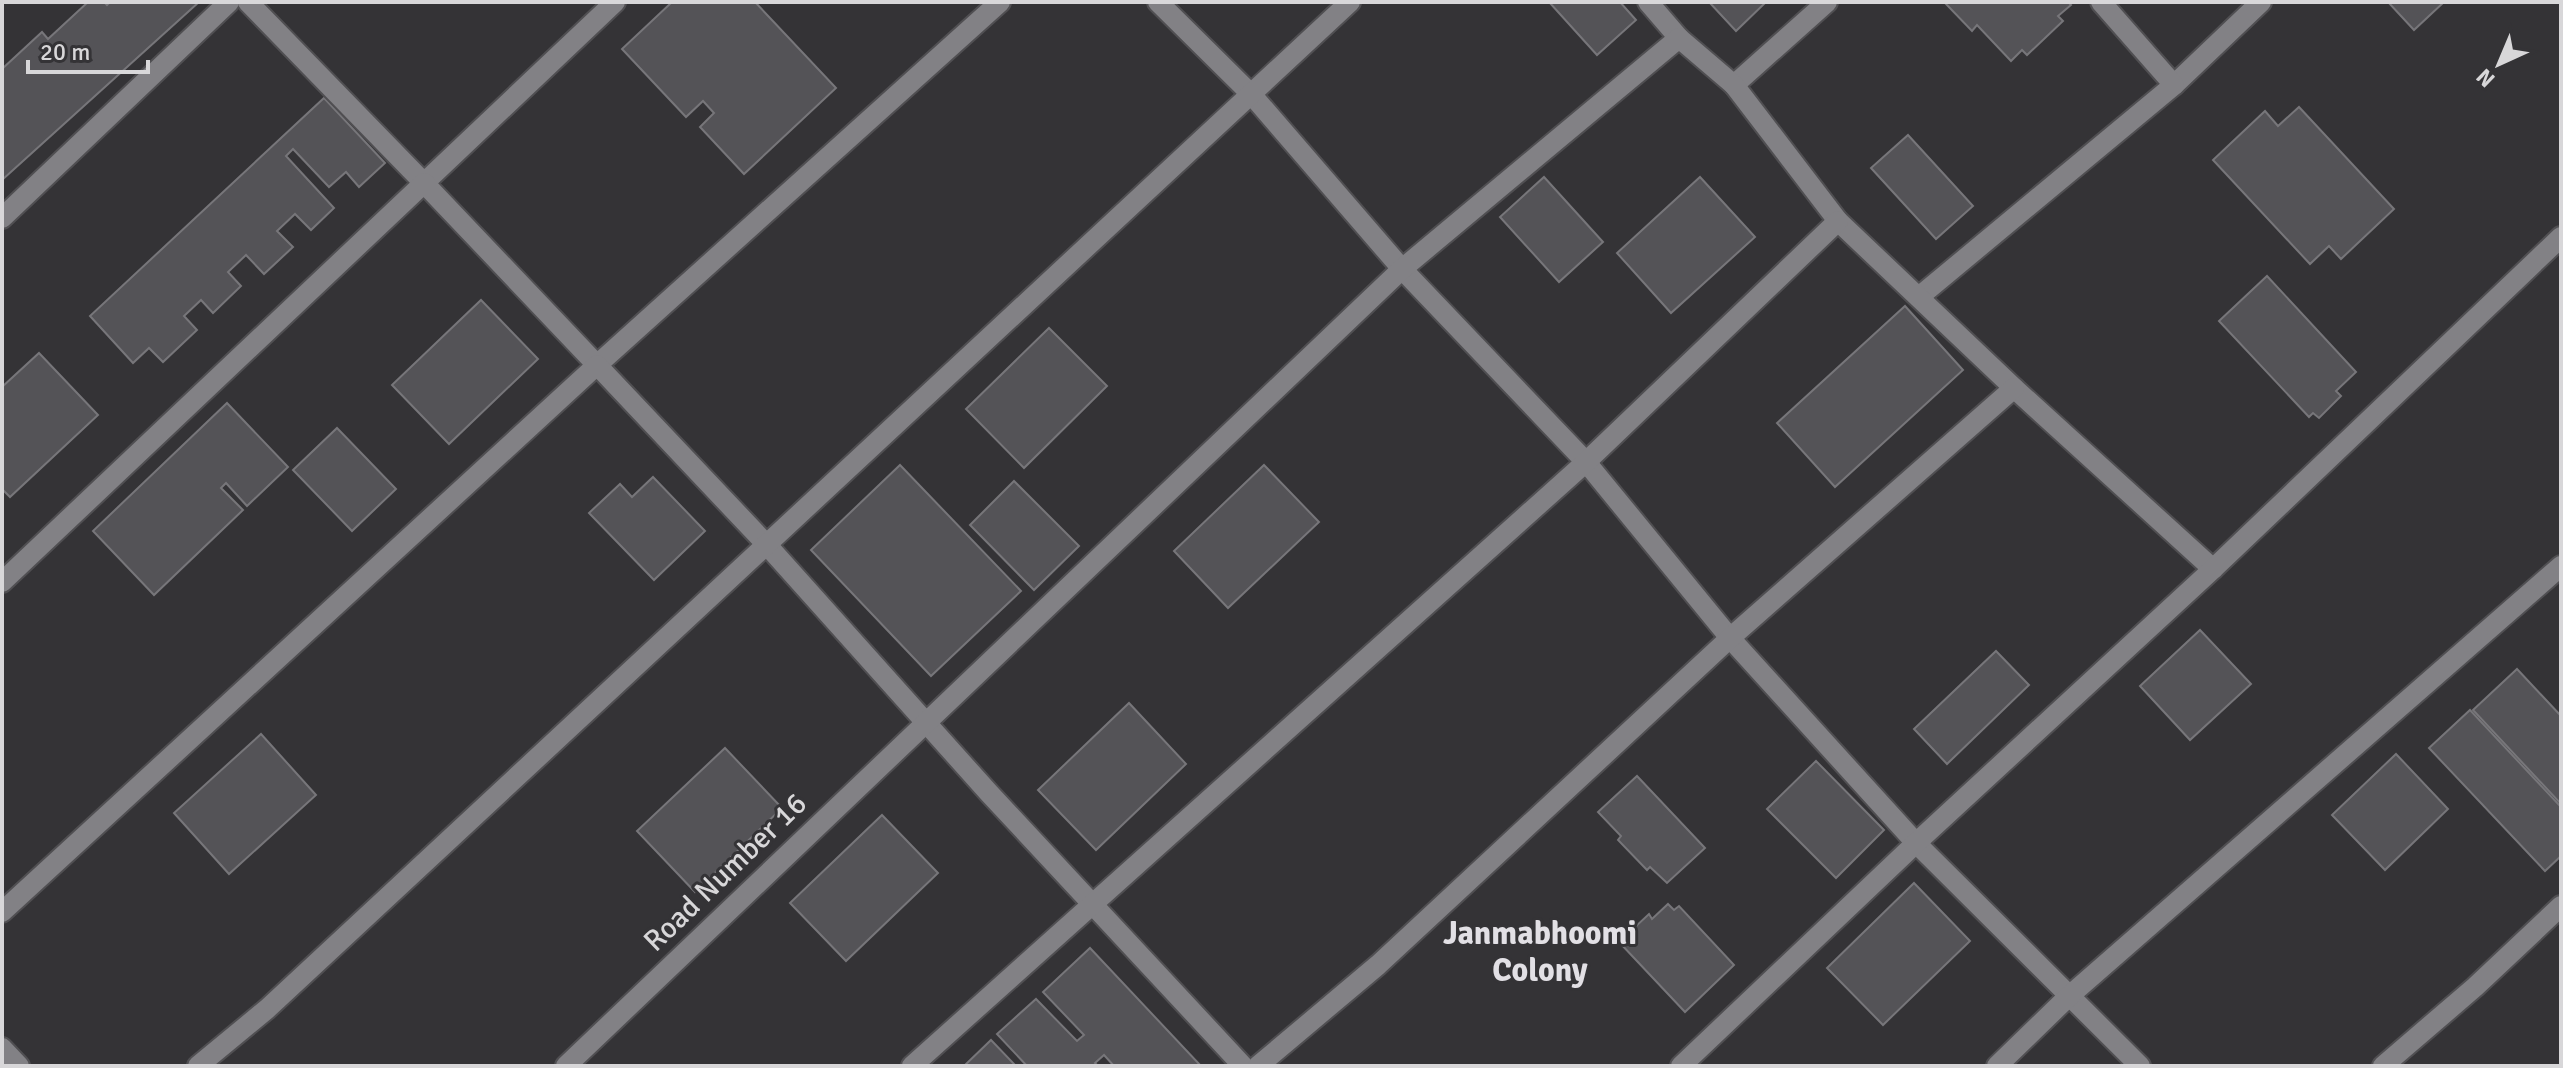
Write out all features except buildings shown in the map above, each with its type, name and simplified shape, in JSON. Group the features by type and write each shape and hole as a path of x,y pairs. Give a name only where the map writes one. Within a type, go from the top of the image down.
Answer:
{"street":[{"path":"2,218 229,2"},
{"path":"248,2 767,545 1091,904 1243,1066"},
{"path":"2,582 615,2"},
{"path":"2,912 597,365 1000,2"},
{"path":"1158,2 1252,95 1402,269 1586,462 1730,638 1916,843 2140,1066"},
{"path":"198,1066 267,1009 1350,2"},
{"path":"1648,2 1679,38 1734,85 1838,221 2014,388 2213,569"},
{"path":"1734,85 1827,2"},
{"path":"2101,2 2174,85"},
{"path":"1920,296 2174,85 2261,2"},
{"name":"Road Number 16","path":"566,1066 1402,269 1679,38"},
{"path":"912,1066 1586,462 1838,221"},
{"path":"1681,1066 1916,843 2213,569 2561,237"},
{"path":"1258,1066 1378,965 1730,638 2014,388"},
{"path":"1997,1066 2068,997 2561,566"},
{"path":"2383,1066 2475,987 2561,906"},
{"path":"2,1048 19,1066"}],"district":[{"name":"Janmabhoomi Colony","path":"1540,952"}]}
